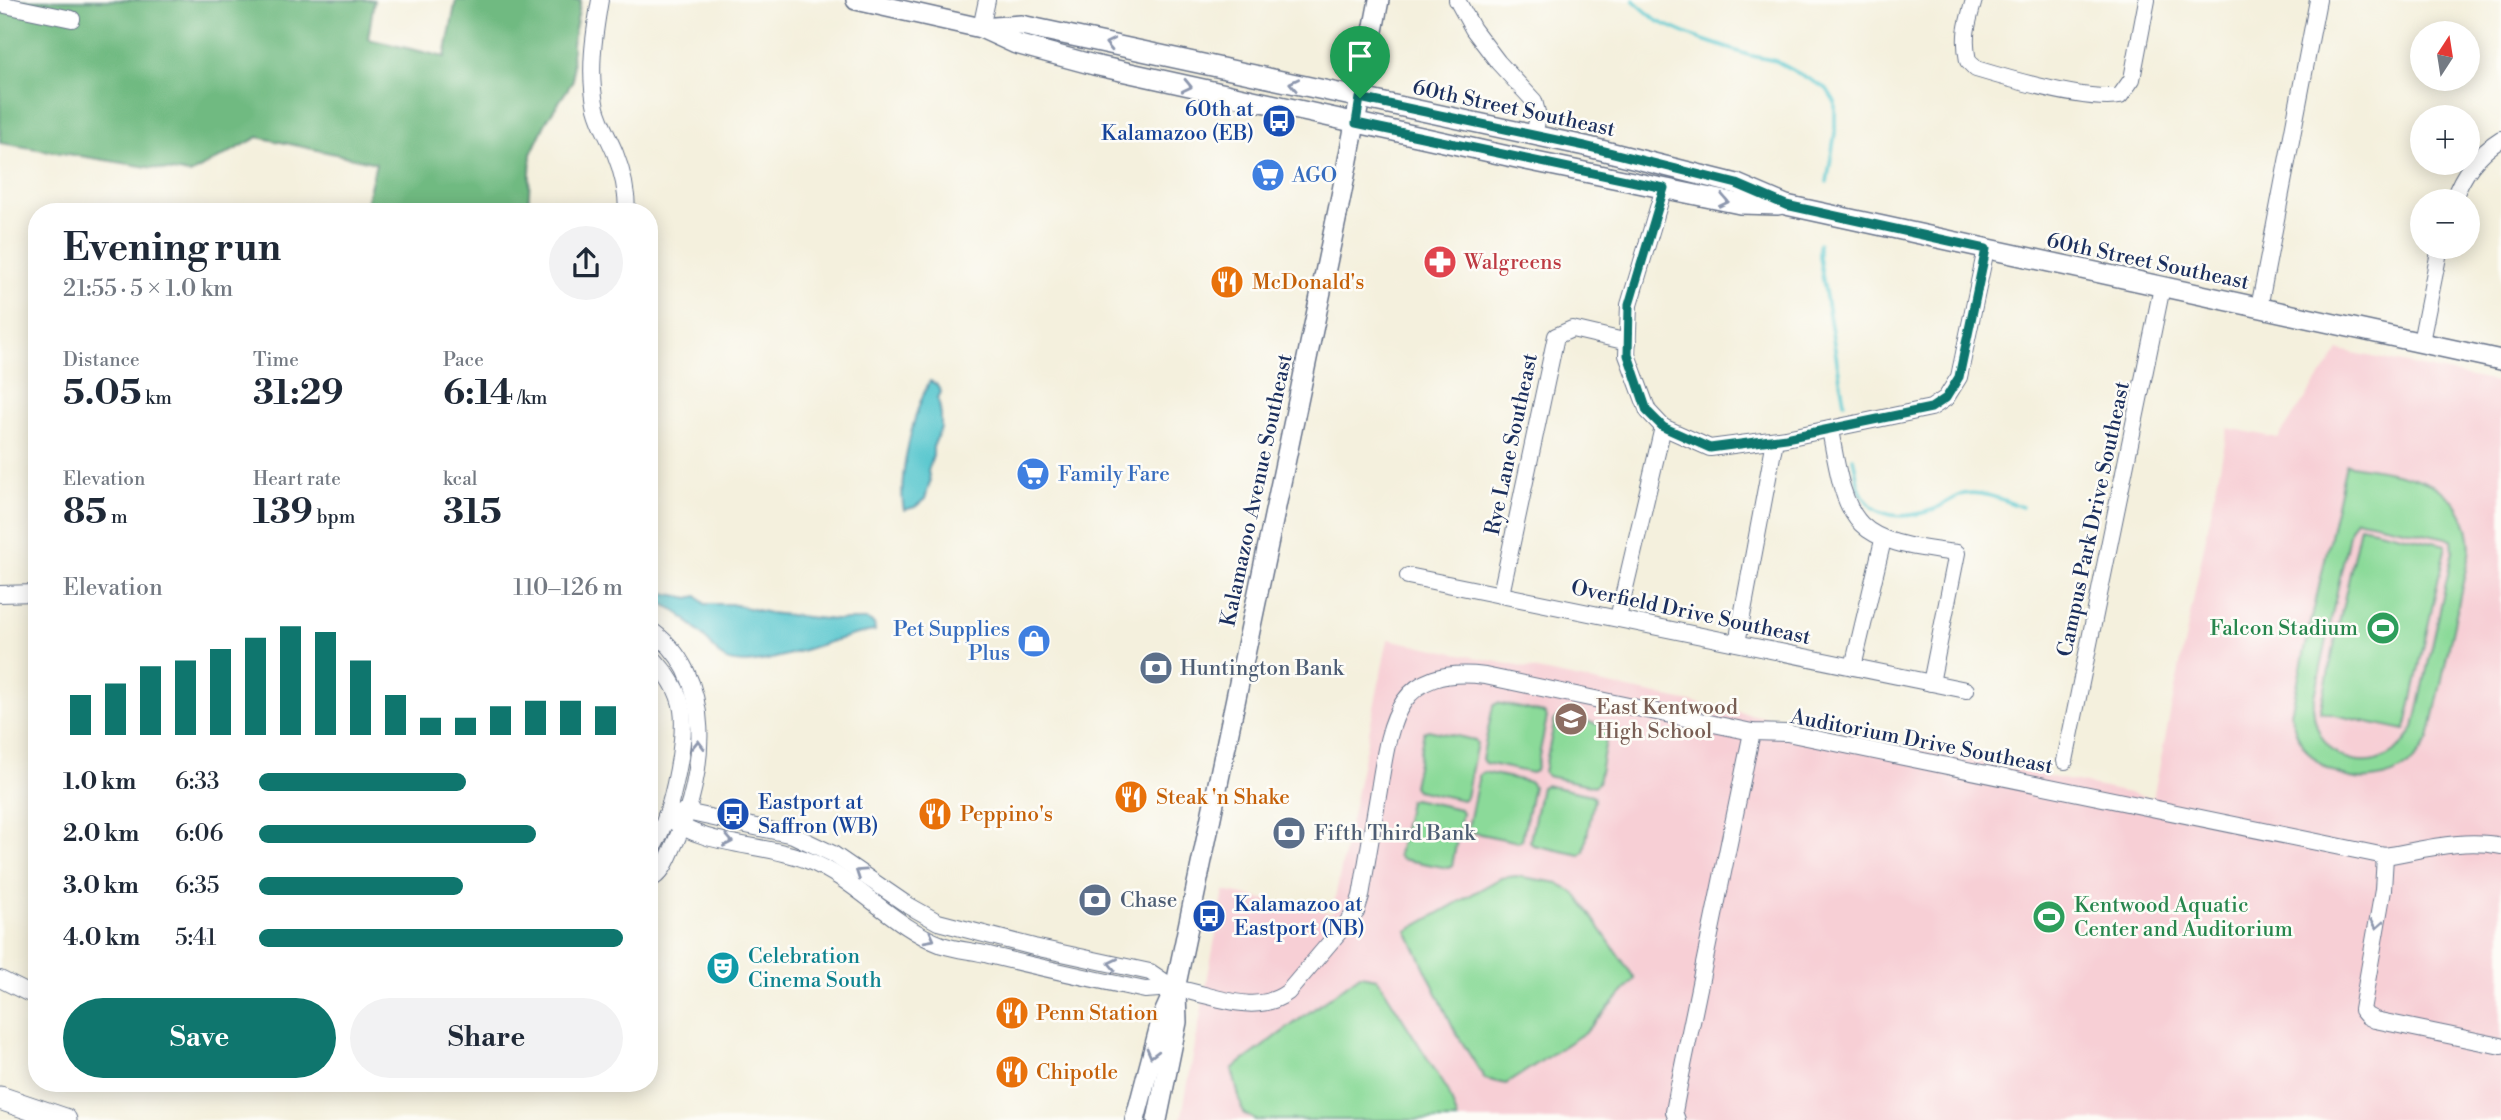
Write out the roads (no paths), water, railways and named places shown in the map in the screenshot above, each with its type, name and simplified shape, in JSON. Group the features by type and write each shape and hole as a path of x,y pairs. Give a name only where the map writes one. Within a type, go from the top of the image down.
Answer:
{"highway":[{"path":"0,1098 65,1120"},
{"path":"0,1107 36,1120"}],"main road":[{"name":"60th Street Southeast","path":"856,0 981,28 1016,44 1151,78 1740,204 1786,205"},
{"name":"Kalamazoo Avenue Southeast","path":"1135,1120 1162,1018 1175,989 1356,123 1379,0"},
{"name":"60th Street Southeast","path":"981,28 1021,25 1572,144 1737,184 1786,205 2501,360"},
{"path":"1151,78 1162,64 1177,59"},
{"path":"1526,160 1564,155 1572,144"},
{"name":"Kalamazoo Avenue Southeast","path":"1157,1120 1177,1022 1175,989"}],"street":[{"path":"600,0 594,33 593,88 597,110 616,155 626,189 627,203"},
{"path":"981,28 987,0"},
{"path":"1457,0 1473,29 1534,102 1538,116 1534,136"},
{"path":"1974,0 1965,28 1968,61 1976,69 2044,87 2107,99 2120,96 2132,79 2147,0"},
{"path":"2259,308 2318,0"},
{"path":"0,4 72,19"},
{"path":"2458,189 2472,165 2501,139"},
{"path":"1664,188 1629,305 1628,355 1647,411 1663,427 1710,448 1775,440 1931,408 1946,398 1959,377 1986,249"},
{"path":"2421,342 2438,259"},
{"name":"Campus Park Drive Southeast","path":"2064,761 2162,287"},
{"name":"Rye Lane Southeast","path":"1501,594 1556,336 1572,329 1628,342"},
{"path":"1618,618 1663,427"},
{"path":"1830,429 1838,480 1847,507 1862,527 1883,540 1957,553 1931,683"},
{"path":"1737,643 1775,440"},
{"path":"1853,667 1883,540"},
{"name":"Overfield Drive Southeast","path":"1408,576 1966,690"},
{"path":"0,593 28,593"},
{"path":"658,635 679,658 694,692 698,719 698,753 686,812 667,861 658,874"},
{"path":"658,662 664,668 682,709 681,747 666,816 658,839"},
{"name":"Auditorium Drive Southeast","path":"1175,989 1257,1005 1274,1002 1288,992 1350,920 1361,896 1389,728 1400,705 1431,680 1461,673 1752,732 1787,733 2385,856 2455,844 2501,846"},
{"path":"1677,1120 1674,1112 1679,1085 1752,732"},
{"path":"666,816 686,812 793,835 834,854 906,904 953,928 1150,972 1175,989"},
{"path":"666,816 681,828 713,838 787,852 811,862 842,879 911,928 942,944 1145,990 1175,989"},
{"path":"2385,856 2383,890 2362,1010 2375,1020 2501,1046"},
{"path":"0,979 28,993"}],"water":[{"path":"930,381 936,384 941,392 938,398 941,428 933,447 928,471 930,482 925,499 915,507 904,510 902,497 908,445 918,409"},
{"path":"658,592 689,598 697,596 705,604 731,604 769,613 835,620 867,620 874,624 875,631 774,658 736,662 721,657 688,622 659,602"}],"waterway":[{"path":"1633,0 1657,21 1694,37 1748,55 1776,61 1827,89 1835,102 1835,133 1827,182"},
{"path":"1819,243 1819,257 1844,402"},
{"path":"1853,458 1862,494 1869,503 1886,513 1905,516 1925,512 1960,495 1971,493 2022,507"}],"place":[{"name":"60th at Kalamazoo (EB)","path":"1279,121"},
{"name":"AGO","path":"1268,175"},
{"name":"Walgreens","path":"1440,262"},
{"name":"McDonald's","path":"1227,282"},
{"name":"Family Fare","path":"1033,474"},
{"name":"Falcon Stadium","path":"2383,628"},
{"name":"Pet Supplies Plus","path":"1034,641"},
{"name":"Huntington Bank","path":"1156,668"},
{"name":"East Kentwood High School","path":"1571,719"},
{"name":"Steak 'n Shake","path":"1131,797"},
{"name":"Eastport at Saffron (WB)","path":"733,814"},
{"name":"Peppino's","path":"935,814"},
{"name":"Fifth Third Bank","path":"1289,833"},
{"name":"Chase","path":"1095,900"},
{"name":"Kalamazoo at Eastport (NB)","path":"1209,916"},
{"name":"Kentwood Aquatic Center and Auditorium","path":"2049,917"},
{"name":"Celebration Cinema South","path":"723,968"},
{"name":"Penn Station","path":"1012,1013"},
{"name":"Chipotle","path":"1012,1072"}]}
